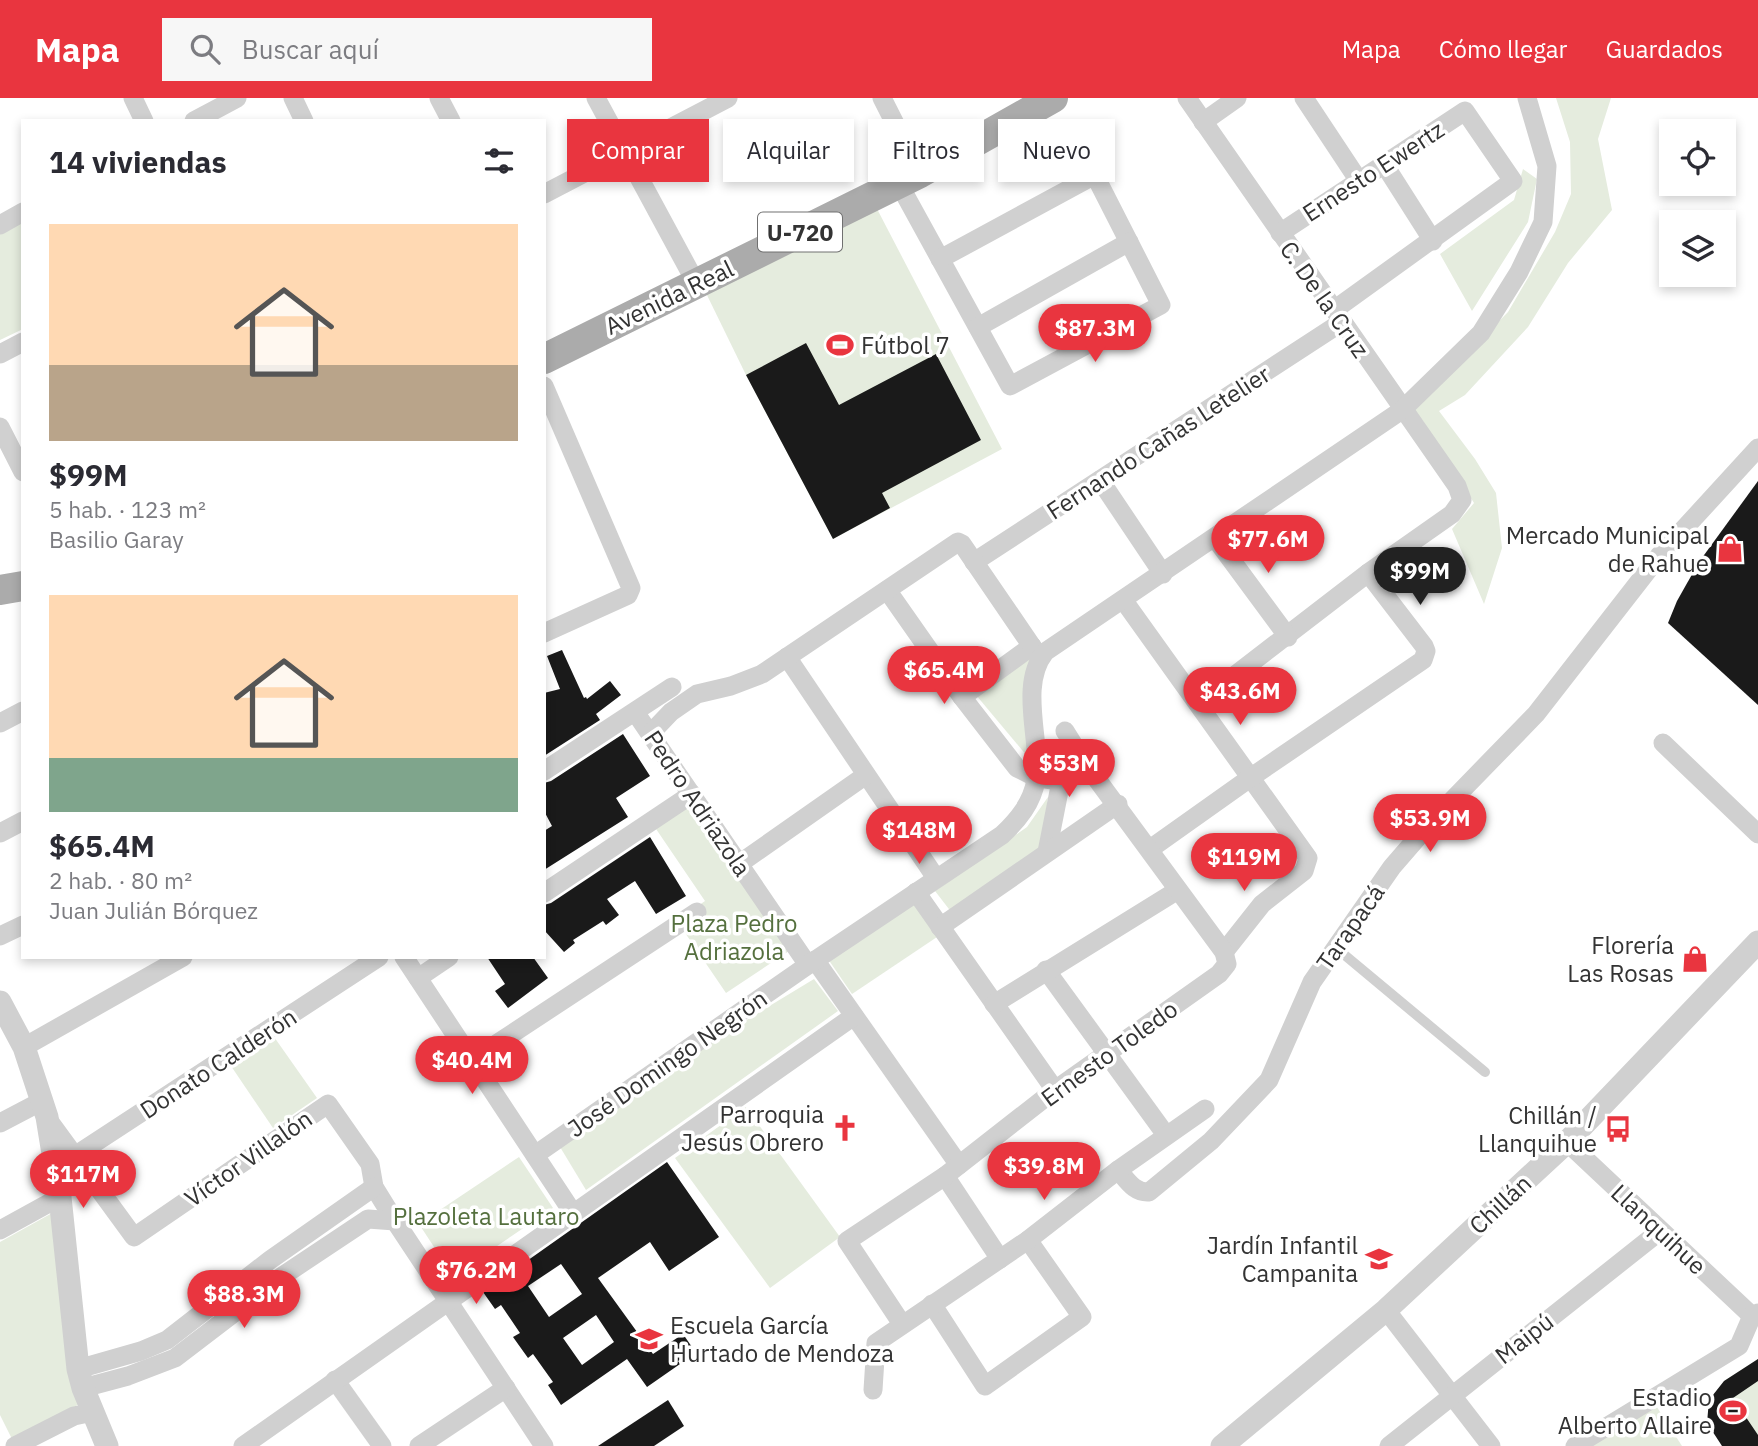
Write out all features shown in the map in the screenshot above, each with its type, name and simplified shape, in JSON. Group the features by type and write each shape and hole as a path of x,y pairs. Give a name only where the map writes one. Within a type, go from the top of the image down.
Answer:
{"main road":[{"name":"Avenida Real","path":"984,136 1053,98"},
{"name":"Avenida Real","path":"546,358 901,182"},
{"path":"0,590 21,586"}],"street":[{"path":"133,98 143,119"},
{"path":"198,119 236,98"},
{"path":"293,98 303,119"},
{"path":"439,98 450,119"},
{"path":"596,98 607,119"},
{"path":"688,119 728,98"},
{"path":"881,98 888,119"},
{"name":"C. De la Cruz","path":"1187,98 1457,486 1462,500 1452,514 1368,573"},
{"path":"1203,122 1237,98"},
{"path":"1304,98 1359,181"},
{"path":"962,697 1036,652 1045,652 1124,601 1402,410 1481,333 1519,272 1543,222 1547,166 1527,98"},
{"name":"Ernesto Ewertz","path":"1280,233 1465,111 1513,181"},
{"path":"1384,164 1433,241"},
{"name":"Fernando Cañas Letelier","path":"974,562 1100,480 1338,316 1513,181"},
{"path":"546,193 567,182"},
{"path":"641,182 696,283"},
{"path":"911,182 940,259 1010,386 1161,305 1099,182"},
{"path":"940,259 1082,182"},
{"path":"0,225 21,213"},
{"path":"978,327 1129,242"},
{"path":"0,354 21,343"},
{"path":"546,391 631,588 628,595 546,632"},
{"path":"0,427 21,468"},
{"name":"Tarapacá","path":"1118,1170 1134,1188 1144,1193 1149,1192 1211,1141 1269,1080 1312,982 1400,858 1536,714 1659,556 1758,448"},
{"path":"1100,480 1164,574"},
{"path":"1215,538 1288,637"},
{"path":"650,734 671,712 697,694 747,681 762,674 958,542 962,544 1036,652 1032,689 1037,778"},
{"path":"1150,849 1419,664 1426,655 1424,646 1368,573 1199,703"},
{"path":"887,590 962,697 1017,768 1037,778 1061,781"},
{"path":"1124,601 1250,778"},
{"path":"787,657 936,878"},
{"path":"546,770 671,687"},
{"path":"0,723 21,712"},
{"name":"Pedro Adriazola","path":"635,712 739,864 854,1016 952,1170 1000,1259"},
{"path":"1065,731 1224,952"},
{"path":"1662,743 1758,834"},
{"path":"1047,852 1061,781 1086,762"},
{"path":"739,864 866,775"},
{"name":"José Domingo Negrón","path":"535,1155 811,962 1002,835 1013,825 1032,796 1037,778"},
{"name":"Ernesto Toledo","path":"902,1324 846,1241 952,1170 1055,1090 1219,974 1227,964 1224,952 1262,904 1300,875 1307,866 1308,858 1302,846 1250,778"},
{"path":"546,892 692,794"},
{"path":"940,927 1118,804"},
{"path":"0,833 21,822"},
{"path":"994,1004 1178,890"},
{"path":"916,892 1055,1090"},
{"path":"472,1059 697,912"},
{"path":"0,936 21,926"},
{"name":"Chillán","path":"1222,1446 1386,1310 1567,1142 1758,942"},
{"path":"24,1048 180,959"},
{"name":"Donato Calderón","path":"55,1167 76,1156 376,959"},
{"path":"405,959 573,1213"},
{"path":"418,978 446,959"},
{"path":"1046,970 1166,1135"},
{"path":"2,1010 24,1048 44,1109 60,1197 80,1379 107,1446"},
{"path":"243,1446 854,1016"},
{"name":"Víctor Villalón","path":"76,1156 134,1237 328,1104 370,1164 374,1187"},
{"path":"44,1109 76,1156"},
{"path":"0,1123 44,1109"},
{"path":"873,1391 876,1343 1028,1240 1118,1170 1205,1109"},
{"name":"Llanquihue","path":"1567,1142 1660,1231 1755,1315"},
{"path":"275,1268 355,1199 374,1187 544,1446"},
{"path":"0,1230 60,1197"},
{"path":"355,1199 368,1219"},
{"path":"80,1379 128,1376 167,1340 275,1268 368,1219 395,1222"},
{"name":"Maipú","path":"1389,1446 1660,1231"},
{"path":"932,1304 985,1385 1082,1317 1028,1240"},
{"path":"1386,1310 1491,1446"},
{"path":"1575,1446 1739,1346 1755,1315"},
{"path":"335,1380 382,1446"},
{"path":"419,1446 506,1388"},
{"path":"15,1446 74,1416 93,1412"}],"lane":[{"path":"1335,947 1485,1072"}],"green space":[{"path":"1556,98 1611,98 1598,139 1612,210 1568,263 1528,327 1465,395 1439,411 1475,459 1496,493 1502,548 1484,604 1452,529 1474,503 1423,421 1411,411 1508,312 1555,232 1571,194 1570,142"},
{"path":"1523,169 1537,179 1528,222 1472,311 1440,254 1514,200"},
{"name":"Fútbol 7","path":"875,205 1002,449 833,539 746,375 704,289"},
{"path":"21,222 21,330 0,340 0,232"},
{"path":"1032,656 1032,762 976,695"},
{"path":"1048,797 1042,849 952,913 935,891 1027,827"},
{"name":"Plaza Pedro Adriazola","path":"689,803 789,951 726,993 677,921 673,923 705,901 654,826"},
{"path":"913,902 937,937 852,994 828,959"},
{"path":"814,979 838,1011 586,1190 554,1137"},
{"path":"272,1034 317,1098 273,1128 229,1063"},
{"path":"746,1107 840,1237 770,1288 675,1158"},
{"name":"Plazoleta Lautaro","path":"519,1157 553,1208 453,1276 419,1224"},
{"path":"54,1212 83,1402 13,1441 0,1415 0,1242"},
{"path":"1758,1359 1758,1446 1724,1381"},
{"path":"1653,1401 1682,1446 1581,1446"}],"building":[{"path":"806,343 839,405 936,354 981,440 882,493 890,508 833,539 746,375"},
{"name":"Mercado Municipal de Rahue","path":"1758,481 1758,705 1668,623 1699,562"},
{"path":"562,650 584,698 587,699 610,681 621,695 596,714 600,720 546,755 546,692 560,689 547,656"},
{"path":"623,734 650,776 616,798 628,817 546,869 546,830 552,826 546,815 546,782"},
{"path":"650,837 686,896 656,914 635,881 607,899 619,915 606,925 603,921 573,940 575,943 564,952 546,932 546,904"},
{"path":"488,959 534,959 548,978 508,1008 495,991 505,984"},
{"path":"667,1162 719,1237 669,1271 650,1242 598,1278 653,1354 683,1334 694,1350 678,1361 680,1364 647,1387 627,1359 561,1405 548,1385 553,1382 533,1354 528,1358 513,1337 520,1333 501,1305 495,1309 483,1292","holes":["561,1264 582,1294 549,1317 528,1286","596,1315 614,1342 582,1365 563,1338"]},
{"name":"Estadio Alberto Allaire","path":"1758,1359 1758,1381 1733,1398 1758,1435 1758,1446 1722,1446 1707,1423 1709,1400 1724,1381"},
{"path":"668,1400 684,1426 654,1446 598,1446"}],"place":[{"name":"Fútbol 7","path":"840,345"},
{"name":"Mercado Municipal de Rahue","path":"1730,549"},
{"name":"Florería Las Rosas","path":"1695,959"},
{"name":"Parroquia Jesús Obrero","path":"845,1128"},
{"name":"Chillán / Llanquihue","path":"1618,1129"},
{"name":"Jardín Infantil Campanita","path":"1379,1259"},
{"name":"Escuela García Hurtado de Mendoza","path":"649,1339"},
{"name":"Estadio Alberto Allaire","path":"1733,1411"}]}
